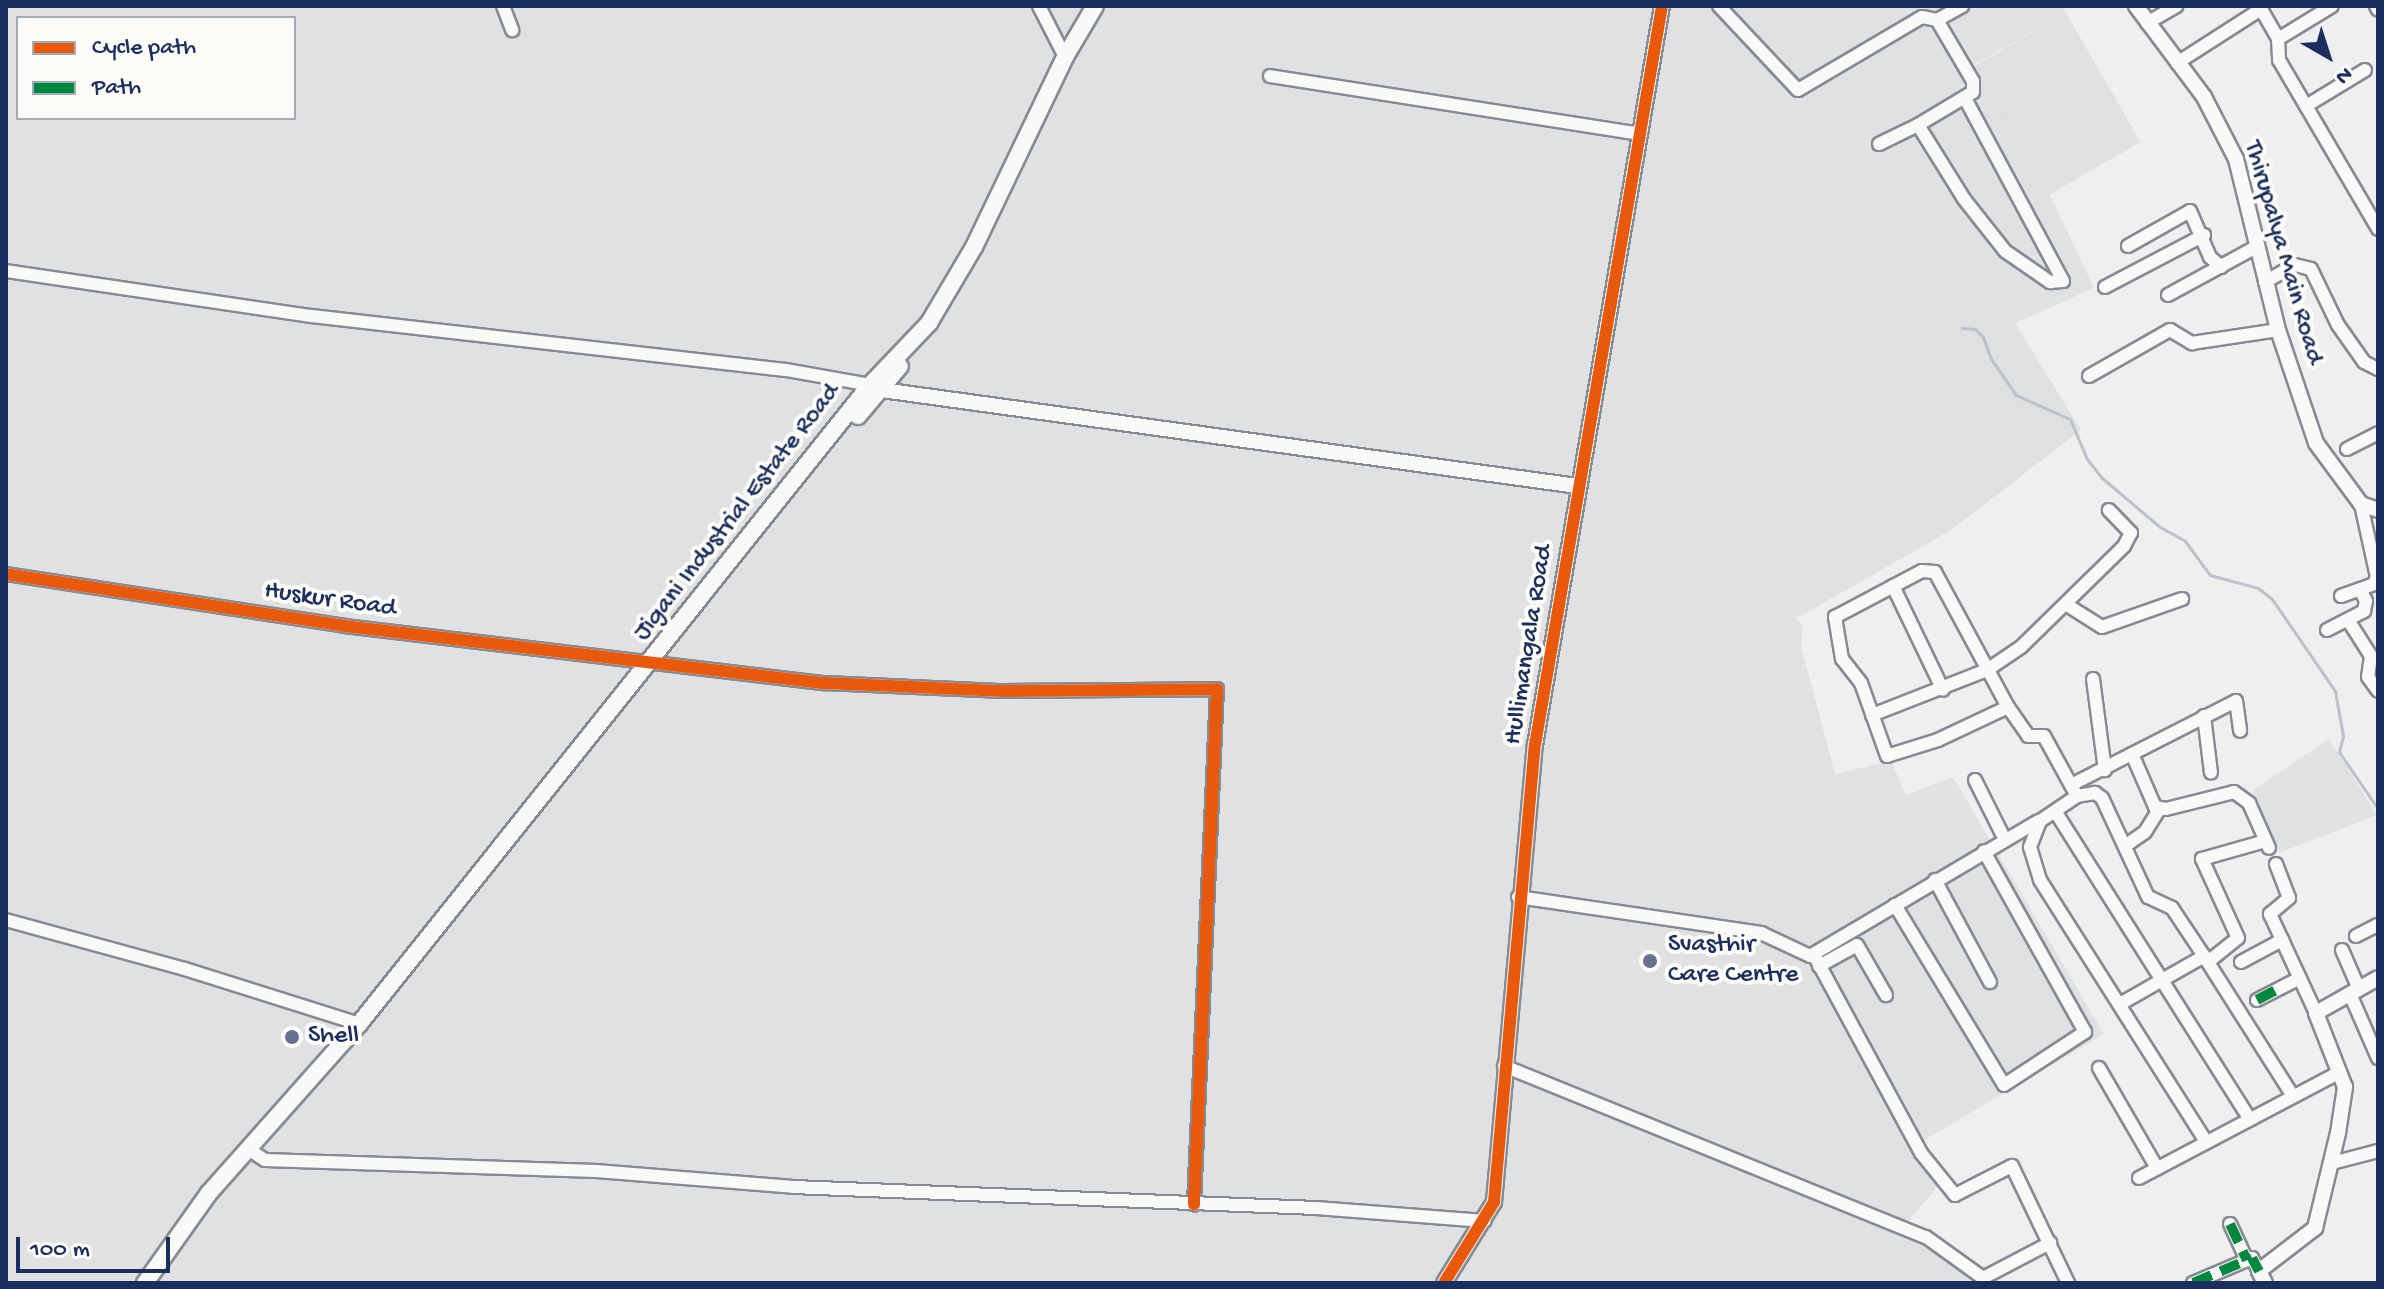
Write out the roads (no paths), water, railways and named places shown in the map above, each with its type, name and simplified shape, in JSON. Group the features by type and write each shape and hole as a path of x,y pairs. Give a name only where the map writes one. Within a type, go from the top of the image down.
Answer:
{"main road":[{"path":"1065,57 1095,6"},
{"name":"Jigani Industrial Estate Road","path":"145,1283 176,1233 359,1024 830,440 929,323 974,247 1065,57"}],"street":[{"path":"503,6 512,30"},
{"path":"1039,6 1065,57"},
{"name":"Hullimangala Road","path":"1444,1283 1494,1202 1518,897 1535,745 1577,486 1662,6"},
{"path":"1719,6 1798,90 1922,17 1937,20 1962,6"},
{"name":"Thirupalya Main Road","path":"2136,6 2204,97 2236,159 2278,330 2316,443 2361,504"},
{"path":"2147,23 2176,6"},
{"path":"2278,39 2332,6"},
{"path":"2177,63 2260,7 2278,39 2279,60 2378,229"},
{"path":"1879,144 1966,100 1973,81 1937,20"},
{"path":"2306,106 2365,70"},
{"path":"1270,76 1639,134"},
{"path":"1918,125 1964,199 2005,251 2050,282 2063,281 1966,100"},
{"path":"2128,246 2190,211 2204,235 2210,257 2221,267"},
{"path":"2105,287 2204,235"},
{"path":"2168,295 2256,247"},
{"path":"2265,282 2295,265 2311,269 2338,325 2364,362 2378,369"},
{"path":"6,271 265,310 799,372 876,388 1577,486"},
{"path":"2089,376 2170,330 2192,343 2278,330"},
{"path":"2347,449 2378,433"},
{"path":"2361,504 2378,510"},
{"path":"2341,596 2377,584 2361,504"},
{"path":"1872,715 1943,690 1987,670 2067,605 2131,533 2109,510"},
{"path":"2008,707 1893,756 1884,753 1860,680 1843,662 1833,624 1841,613 1922,571 1935,572 2008,707 2028,736 2044,736 2074,790"},
{"name":"Huskur Road","path":"6,574 344,626 825,683 1004,691 1217,689 1194,1204"},
{"path":"1893,586 1943,690"},
{"path":"2327,630 2365,608 2360,589"},
{"path":"2067,605 2102,627 2182,599"},
{"path":"2348,620 2371,656 2368,677 2378,691"},
{"path":"2093,679 2105,770"},
{"path":"1816,961 1895,905 2040,821 2055,811 2074,790 2132,754 2236,701 2240,731"},
{"path":"2204,716 2211,773"},
{"path":"2132,754 2149,800 2160,808"},
{"path":"1975,780 2005,840"},
{"path":"2074,790 2095,793 2102,798 2148,897 2172,908 2293,1096"},
{"path":"2120,1004 2206,959 2238,938 2202,859 2267,844 2249,803 2234,792 2160,808 2145,832 2125,846"},
{"path":"2055,811 2250,1119"},
{"path":"2040,821 2031,839 2034,869 2206,1142"},
{"path":"1895,905 2004,1085 2085,1032 1984,851"},
{"path":"2193,1283 2252,1258 2262,1277 2315,1228 2332,1163 2345,1087 2316,1013 2270,914 2289,898 2276,864"},
{"path":"1935,880 1990,982"},
{"path":"1518,897 1761,933 1816,961 1921,1153 1955,1195 2012,1166 2068,1283"},
{"path":"6,920 185,969 359,1024"},
{"path":"2356,936 2378,925"},
{"path":"2241,962 2282,940"},
{"path":"1816,961 1857,945 1886,995"},
{"path":"2342,950 2378,1058"},
{"path":"2257,1000 2300,978"},
{"path":"2316,1013 2378,978"},
{"path":"1504,1066 1926,1237 1983,1278 2050,1243"},
{"path":"2099,1068 2157,1168"},
{"path":"2139,1178 2340,1072"},
{"path":"248,1149 265,1160 596,1171 793,1187 1194,1204 1484,1221"},
{"path":"2332,1163 2378,1151"},
{"path":"2230,1224 2247,1260"}],"waterway":[{"path":"1962,328 1975,329 1983,337 1991,359 2016,395 2070,419 2087,459 2102,478 2160,527 2185,541 2210,575 2258,588 2272,599 2335,691 2343,736 2339,752 2378,809"}],"place":[{"name":"Svasthir Care Centre","path":"1650,961"},
{"name":"Shell","path":"292,1037"}]}
